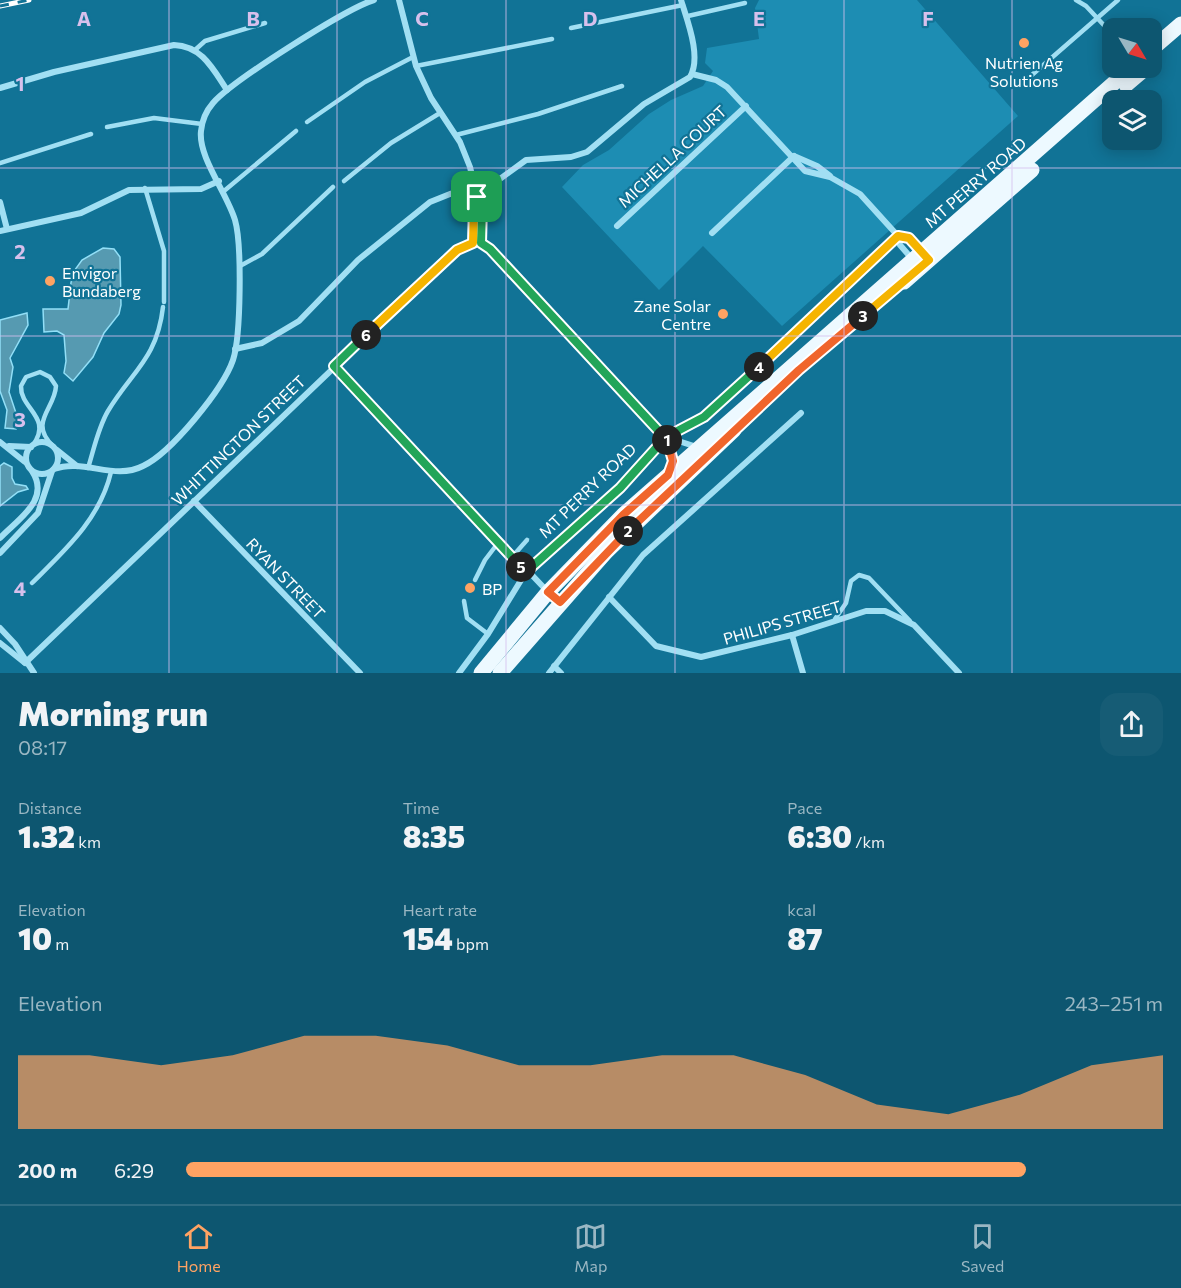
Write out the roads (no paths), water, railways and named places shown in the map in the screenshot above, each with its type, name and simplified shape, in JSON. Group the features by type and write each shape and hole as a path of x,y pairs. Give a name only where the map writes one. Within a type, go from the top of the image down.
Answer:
{"main road":[{"path":"1162,40 1181,24"},
{"name":"MT PERRY ROAD","path":"1162,52 1181,37"},
{"name":"MT PERRY ROAD","path":"500,673 560,602 615,544 799,370 1130,78"},
{"name":"MT PERRY ROAD","path":"481,673 548,592 623,515 699,447 922,260"}],"street":[{"path":"0,442 8,446 38,473 78,466 111,472 135,470 154,460 173,444 227,373 235,349 240,266 236,224 224,191 202,148 202,124 211,105 227,90 353,9 374,0"},
{"path":"399,0 416,66 440,113 456,135 465,154 476,189 477,197 474,205 477,243 490,249 666,437 673,461 668,475"},
{"path":"682,3 688,16 694,60 692,74"},
{"path":"0,88 168,46 182,45 195,50 208,61 227,90"},
{"path":"235,349 262,343 299,321 358,260 423,207 450,194 493,184 526,160 571,157 587,152 602,142 644,104 692,74 721,83 794,156 817,166 830,177 860,194 898,236 900,245 922,260"},
{"name":"MICHELLA COURT","path":"617,226 746,106"},
{"path":"712,233 794,156"},
{"path":"0,231 81,213 129,189 201,189 219,181"},
{"path":"0,202 8,229"},
{"path":"898,236 909,238 922,260"},
{"name":"MT PERRY ROAD","path":"459,673 488,634 526,572 620,488 666,437 704,417 720,404 898,236"},
{"name":"WHITTINGTON STREET","path":"26,663 457,250 477,243"},
{"path":"334,366 498,543 560,602"},
{"path":"549,673 643,555 801,413"},
{"path":"666,437 699,447"},
{"path":"8,446 32,446 43,442 54,447 78,466"},
{"path":"0,538 24,517 34,503 38,481 29,467 26,456 32,446"},
{"path":"0,553 38,513 58,459 54,447"},
{"name":"RYAN STREET","path":"194,501 360,673"},
{"name":"PHILIPS STREET","path":"609,597 656,646 695,657 708,657 792,635 866,610 895,614 914,625 959,673"},
{"path":"0,628 15,644 34,673"},
{"path":"792,635 803,673"},
{"path":"0,643 26,663"},
{"path":"554,666 561,673"}],"lane":[{"path":"1076,0 1102,23"},
{"path":"1025,81 1118,0"},
{"path":"571,28 682,3"},
{"path":"688,16 745,3"},
{"path":"195,50 205,41 265,23"},
{"path":"416,66 552,39"},
{"path":"307,122 365,82 413,57"},
{"path":"456,135 537,114 622,86"},
{"path":"344,181 391,143 440,113"},
{"path":"107,127 154,118 202,124"},
{"path":"224,191 296,131"},
{"path":"0,164 91,134"},
{"path":"240,266 262,254 333,187"},
{"path":"88,468 105,416 152,351 159,334 164,304 164,251 145,188"},
{"path":"32,446 39,435 38,420 23,398 21,386 26,377 40,372 50,377 56,386 43,422 45,436 54,447"},
{"path":"32,583 93,517 104,498 111,472"},
{"path":"512,557 527,540"},
{"path":"475,580 484,560 498,543"},
{"path":"832,622 843,611 850,581 860,575 869,578 914,625"},
{"path":"464,601 467,618 488,634"}],"railway":[{"path":"0,6 29,0"}],"place":[{"name":"Nutrien Ag Solutions","path":"1024,43"},
{"name":"Envigor Bundaberg","path":"50,281"},
{"name":"Zane Solar Centre","path":"723,314"},
{"name":"BP","path":"470,588"}]}
